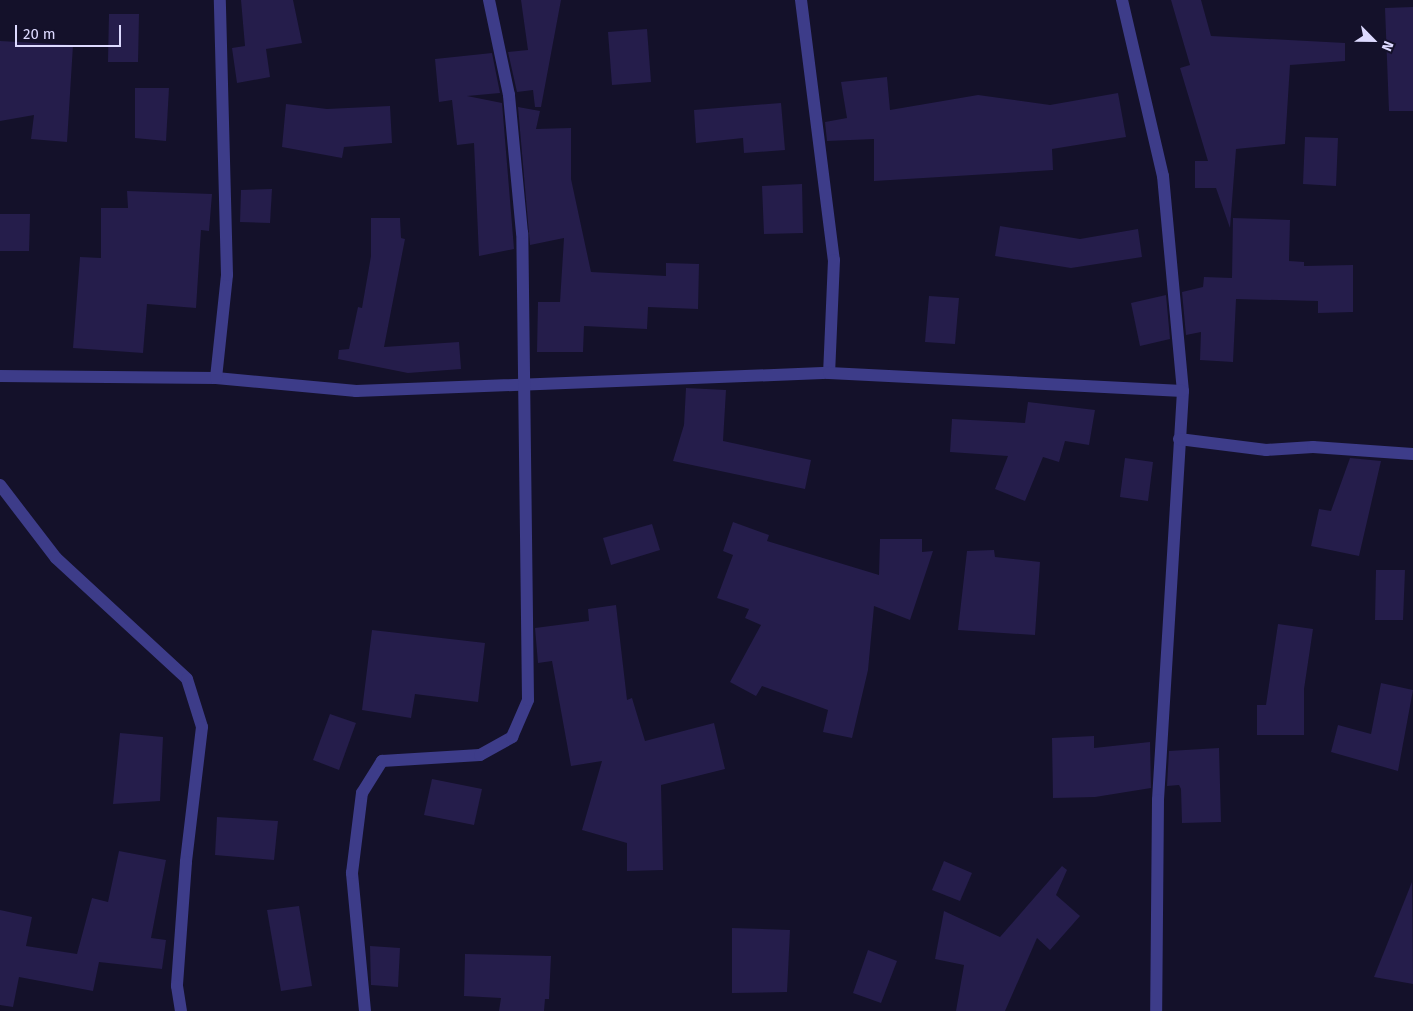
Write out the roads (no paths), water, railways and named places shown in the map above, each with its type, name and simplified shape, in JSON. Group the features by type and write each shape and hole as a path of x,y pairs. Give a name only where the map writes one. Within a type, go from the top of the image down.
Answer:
{"street":[{"path":"216,378 227,275 220,0"},
{"path":"365,1011 352,873 362,793 382,761 480,755 512,737 528,700 521,382 522,233 509,95 489,0"},
{"path":"801,0 834,260 829,373"},
{"path":"1122,0 1163,176 1183,391 1158,800 1156,1011"},
{"path":"0,376 216,378 356,391 521,382 829,373 1183,391"},
{"path":"1179,439 1266,450 1314,447 1413,454"},
{"path":"0,485 56,558 187,679 202,727 185,871 177,986 181,1011"}]}
